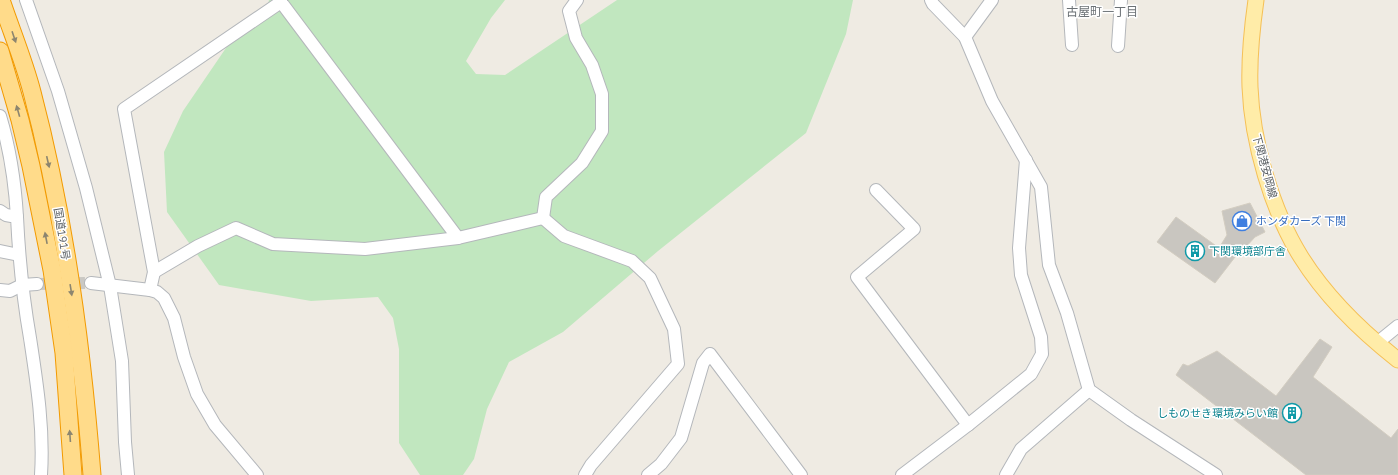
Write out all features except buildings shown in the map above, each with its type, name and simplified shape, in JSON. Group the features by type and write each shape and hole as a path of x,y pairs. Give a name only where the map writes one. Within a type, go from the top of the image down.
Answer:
{"highway":[{"name":"国道191号","path":"1,0 32,91 58,205 84,384 92,475"},
{"name":"国道191号","path":"0,51 30,158 52,270 64,353 73,475"},
{"path":"84,384 98,475"}],"main road":[{"name":"下関港安岡線","path":"1256,0 1253,24 1250,87 1254,121 1270,188 1283,222 1300,256 1317,280 1343,311 1377,343 1398,360"}],"street":[{"path":"26,0 58,91 82,173 110,286 122,361 125,442 128,475"},
{"path":"543,218 546,197 582,163 602,131 602,94 592,65 576,38 569,11 577,0"},
{"path":"931,0 965,37 992,101 1041,187 1048,265 1067,312 1089,390 1131,420 1216,475"},
{"path":"965,37 992,0"},
{"path":"1069,0 1072,45"},
{"path":"1118,46 1120,0"},
{"path":"150,290 154,272 124,110 281,1 458,238"},
{"path":"0,116 12,168 17,217 18,254 40,408 42,436 41,475"},
{"path":"902,475 1031,374 1042,354 1041,337 1020,275 1019,248 1026,160"},
{"path":"876,190 914,228 857,277 968,424"},
{"path":"0,211 17,217"},
{"path":"154,272 198,246 236,228 273,244 365,249 458,238 543,218"},
{"path":"543,218 564,236 632,261 650,278 674,329 678,364 591,465 585,475"},
{"path":"0,250 18,254"},
{"path":"91,283 150,290 157,292 164,298 174,318 184,357 197,394 215,425 257,475"},
{"path":"0,290 10,291 22,286 37,284"},
{"path":"1377,343 1398,326"},
{"path":"648,475 661,464 681,438 703,363 710,354 801,475"},
{"path":"1006,475 1021,448 1089,390"}],"green space":[{"path":"269,0 505,0 491,18 466,61 476,74 505,75 617,0 853,0 846,34 806,133 658,251 563,332 509,362 487,409 474,459 463,475 420,475 399,443 399,349 393,318 378,297 311,301 219,285 167,212 164,152 183,111 228,45 267,8"}],"tunnel":[{"path":"37,284 91,283"}],"place":[{"name":"ホンダカーズ 下関","path":"1242,221"},
{"name":"下関環境部庁舎","path":"1195,251"},
{"name":"しものせき環境みらい館","path":"1292,413"}],"district":[{"name":"古屋町一丁目","path":"1102,11"}]}
